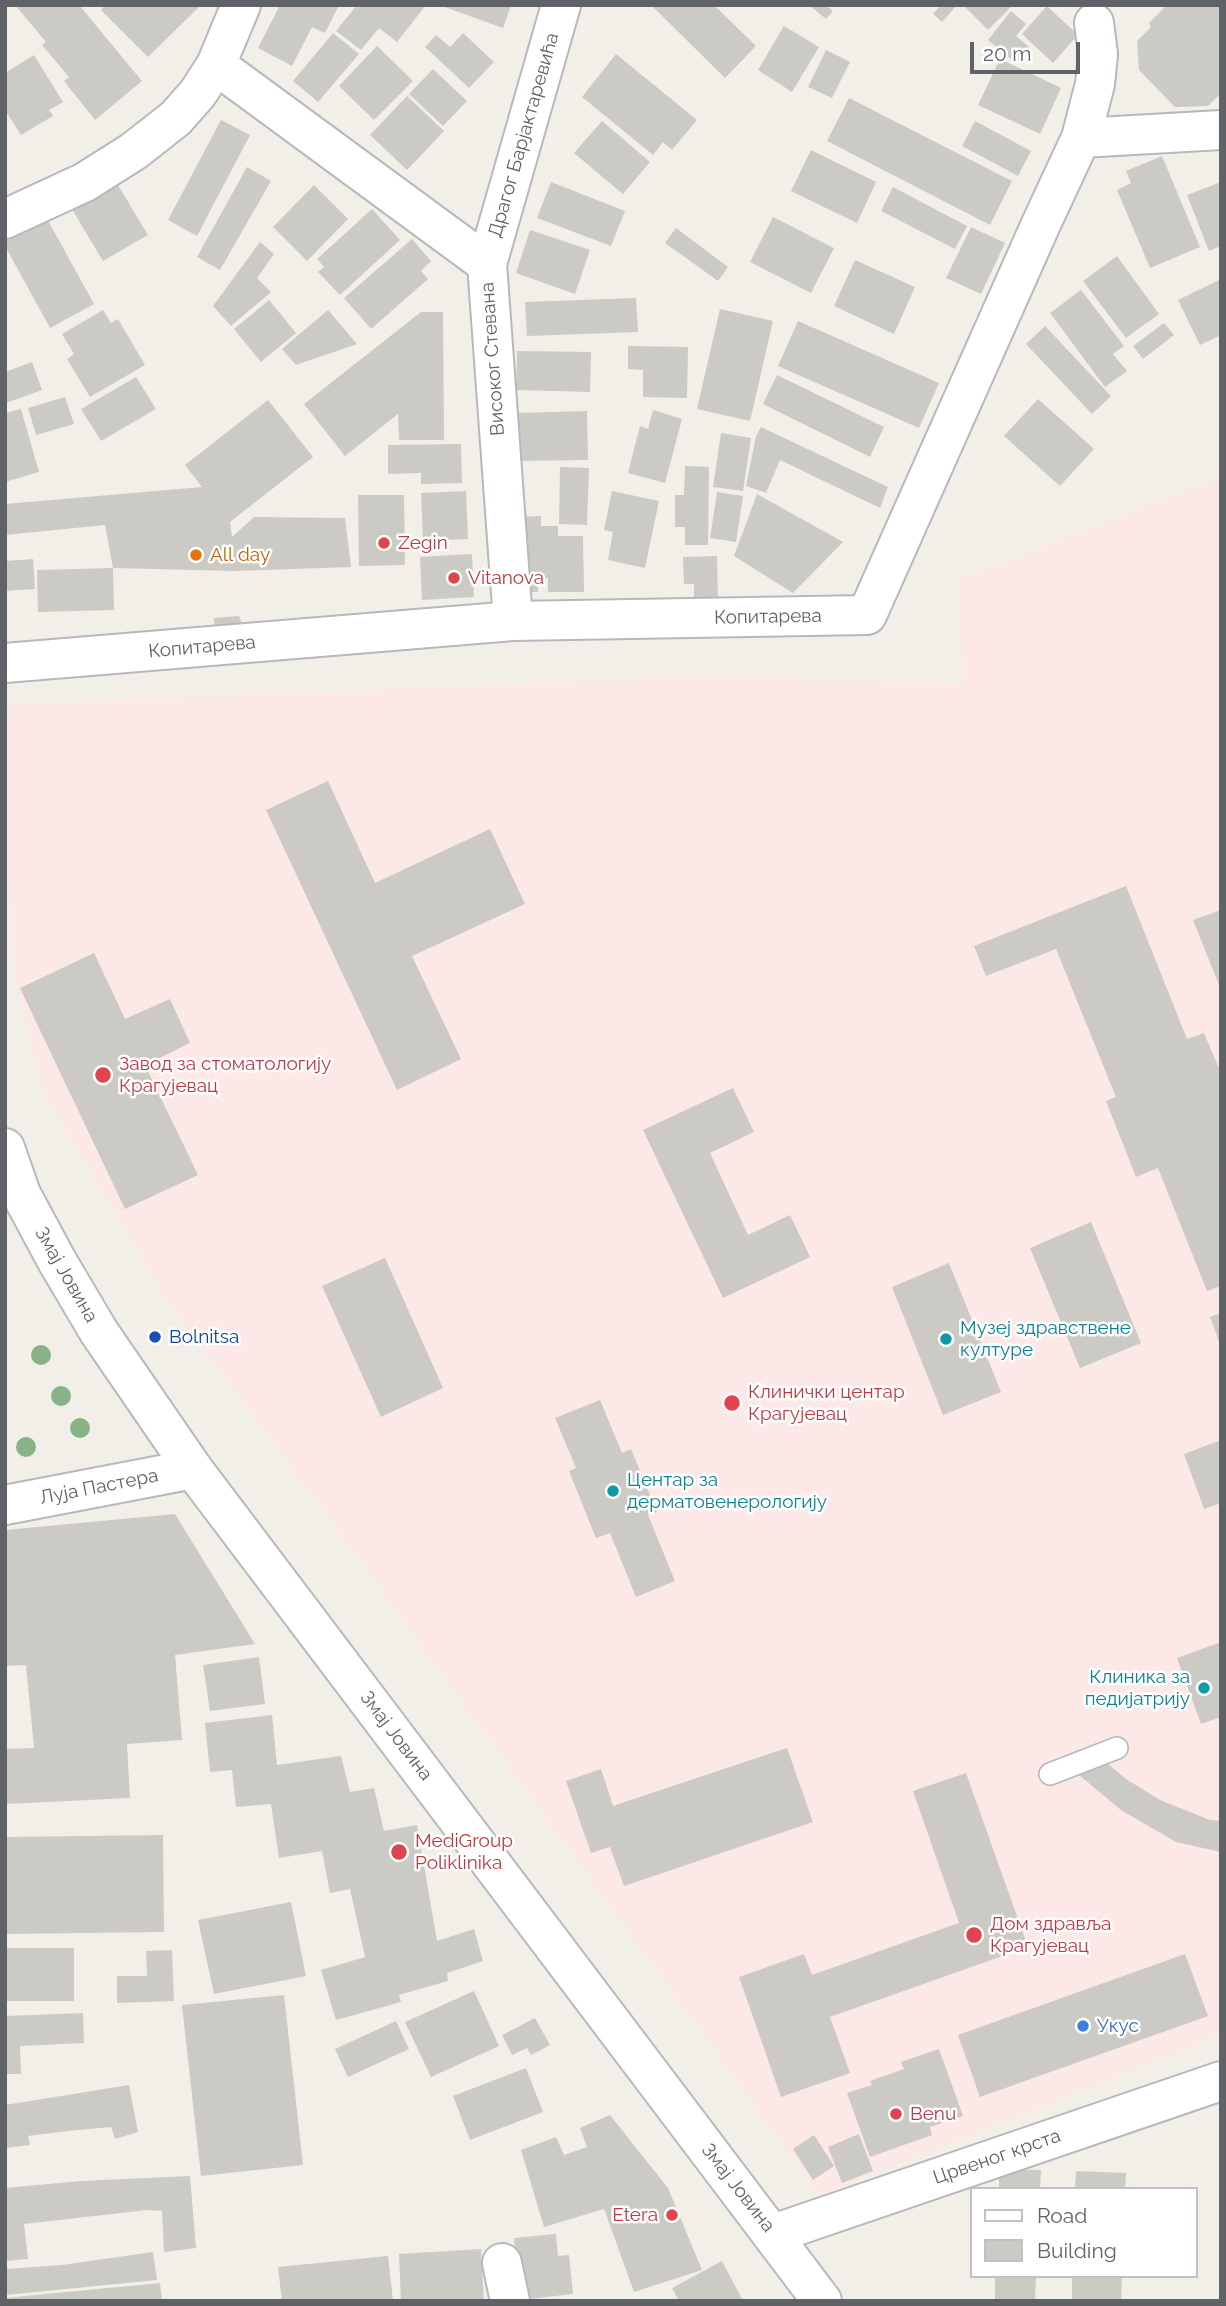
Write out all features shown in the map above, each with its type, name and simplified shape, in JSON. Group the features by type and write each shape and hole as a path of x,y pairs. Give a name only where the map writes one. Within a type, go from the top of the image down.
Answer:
{"street":[{"path":"5,219 85,182 134,151 176,118 198,93 216,65 241,5"},
{"name":"Драгог Барјактаревића","path":"486,264 561,5"},
{"name":"Копитарева","path":"5,663 513,621 867,615 1082,138 1095,84 1098,54 1095,11"},
{"name":"Високог Стевана","path":"216,65 486,264 513,621"},
{"path":"1082,138 1221,130"},
{"name":"Змај Јовина","path":"5,1148 13,1197 57,1261 99,1332 193,1469 822,2301"},
{"name":"Луја Пастера","path":"5,1505 193,1469"},
{"name":"Црвеног крста","path":"773,2234 1221,2081"},
{"path":"502,2263 509,2301"}],"lane":[{"path":"1051,1774 1117,1748"}],"shaded area":[{"name":"Клинички центар Крагујевац","path":"1221,477 1221,2034 820,2196 316,1500 170,1305 42,1089 14,973 5,826 5,714 14,704 720,676 962,684 960,580"}],"building":[{"path":"15,5 79,5 142,81 95,120 64,81 69,77 42,45 46,42"},
{"path":"105,5 201,5 148,57 101,10"},
{"path":"280,5 338,7 325,33 312,27 292,66 258,48"},
{"path":"357,5 426,5 397,42 379,28 361,50 336,31"},
{"path":"439,5 511,5 503,28"},
{"path":"651,5 714,5 756,46 725,78"},
{"path":"809,5 826,5 833,11 826,19"},
{"path":"941,5 957,5 942,22 933,14"},
{"path":"1013,5 988,30 965,7"},
{"path":"1167,5 1221,5 1221,93 1208,106 1175,107 1139,70 1137,41 1151,27 1149,23"},
{"path":"1047,6 1078,35 1053,63 1022,34"},
{"path":"1011,11 1026,24 1016,36 1029,47 1016,63 988,40"},
{"path":"784,26 819,47 792,92 758,70"},
{"path":"333,33 359,54 318,102 293,81"},
{"path":"463,33 494,62 469,88 425,47 436,35 450,47"},
{"path":"377,46 413,81 374,120 339,86"},
{"path":"826,50 850,62 832,98 808,87"},
{"path":"616,54 697,120 672,150 663,142 653,155 582,97"},
{"path":"34,55 63,102 49,110 53,116 21,135 5,110 5,73"},
{"path":"1000,59 1061,88 1040,134 978,105"},
{"path":"433,69 467,101 443,126 409,94"},
{"path":"407,96 444,131 407,170 370,135"},
{"path":"849,98 1012,181 990,225 827,141"},
{"path":"221,120 250,135 197,236 168,220"},
{"path":"602,121 650,162 623,194 574,153"},
{"path":"975,121 1031,151 1018,176 962,146"},
{"path":"811,150 876,182 857,223 791,191"},
{"path":"1162,156 1200,247 1150,268 1117,190 1131,183 1126,171"},
{"path":"247,167 271,181 220,270 197,257"},
{"path":"115,180 148,235 103,261 70,206"},
{"path":"551,182 625,211 611,246 537,218"},
{"path":"1221,182 1221,246 1209,251 1187,195"},
{"path":"314,185 348,219 307,261 273,227"},
{"path":"893,187 967,226 955,249 881,211"},
{"path":"372,209 400,240 340,295 318,272 324,267 317,259"},
{"path":"45,215 94,304 50,328 5,246 5,236"},
{"path":"773,217 834,248 811,293 750,262"},
{"path":"971,227 1005,243 981,294 946,278"},
{"path":"676,228 728,267 718,281 665,243"},
{"path":"530,230 590,250 575,294 516,273"},
{"path":"412,239 431,261 421,271 428,279 371,329 344,298"},
{"path":"260,242 274,254 257,278 271,292 231,326 213,306"},
{"path":"1117,256 1159,314 1126,338 1083,281"},
{"path":"855,260 915,287 894,334 834,306"},
{"path":"1221,279 1221,335 1200,345 1178,300"},
{"path":"1081,290 1124,346 1113,354 1127,371 1105,387 1050,313"},
{"path":"636,298 638,332 527,336 525,302"},
{"path":"269,300 296,333 261,362 234,329"},
{"path":"720,309 773,321 750,421 697,409"},
{"path":"103,310 111,323 118,319 145,365 90,397 67,359 74,354 62,334"},
{"path":"328,310 357,344 296,365 282,349"},
{"path":"421,312 443,312 444,440 399,440 398,414 345,456 304,404"},
{"path":"798,321 939,383 919,428 778,366"},
{"path":"1164,323 1174,335 1143,359 1133,346"},
{"path":"1045,326 1111,396 1092,414 1026,344"},
{"path":"628,346 688,347 687,398 643,397 643,370 628,369"},
{"path":"517,351 591,352 590,392 516,390"},
{"path":"32,362 42,390 6,403 5,372"},
{"path":"777,375 884,427 870,457 763,404"},
{"path":"136,377 156,409 101,441 81,409"},
{"path":"65,397 74,424 36,435 28,408"},
{"path":"1038,399 1094,449 1060,486 1004,436"},
{"path":"268,400 313,457 230,522 232,537 254,517 345,518 351,567 235,571 113,568 105,525 5,535 5,504 202,487 185,465"},
{"path":"21,409 39,472 5,482 5,413"},
{"path":"653,410 682,419 665,483 628,473 640,426 648,429"},
{"path":"587,411 588,460 517,461 516,413"},
{"path":"761,427 888,487 880,508 780,460 766,493 746,486 756,436"},
{"path":"721,433 751,438 743,491 713,487"},
{"path":"461,444 462,483 421,484 421,473 388,474 388,445"},
{"path":"685,466 709,467 708,545 685,545 685,527 675,527 675,495 684,495"},
{"path":"560,467 589,468 587,525 559,524"},
{"path":"466,491 468,539 423,541 421,493"},
{"path":"612,491 659,501 645,568 608,560 613,532 604,530"},
{"path":"717,492 743,496 736,542 710,538"},
{"path":"757,494 843,542 793,593 734,556"},
{"path":"358,495 404,495 405,565 359,566"},
{"path":"541,516 541,526 558,526 558,536 583,536 584,592 548,592 548,578 538,579 538,592 517,592 516,517"},
{"path":"472,554 474,597 422,600 420,557"},
{"path":"717,556 718,602 694,602 694,584 684,584 683,557"},
{"path":"33,559 35,589 5,591 5,561"},
{"path":"113,568 114,610 38,612 37,570"},
{"path":"239,616 248,638 250,662 218,665 214,618"},
{"path":"328,781 375,883 490,829 525,904 412,956 461,1059 397,1090 266,810"},
{"path":"1126,886 1187,1039 1204,1033 1221,1073 1221,1180 1218,1181 1221,1189 1221,1286 1207,1291 1158,1168 1136,1177 1106,1101 1116,1097 1056,949 986,976 974,946"},
{"path":"1221,910 1221,990 1193,920"},
{"path":"94,953 125,1019 170,999 190,1043 145,1065 198,1175 125,1209 20,988"},
{"path":"733,1088 754,1132 710,1153 748,1235 790,1215 810,1257 723,1298 643,1130"},
{"path":"1091,1222 1141,1343 1080,1368 1030,1248"},
{"path":"385,1258 443,1388 381,1417 322,1286"},
{"name":"Музеј здравствене културе","path":"949,1263 1001,1392 943,1415 892,1287"},
{"path":"1221,1313 1221,1344 1220,1344 1210,1317"},
{"name":"Центар за дерматовенерологију","path":"600,1400 622,1453 631,1449 657,1512 648,1515 675,1581 636,1597 610,1533 596,1538 569,1471 576,1468 555,1418"},
{"path":"1221,1440 1221,1503 1204,1509 1184,1454"},
{"path":"175,1514 255,1644 175,1655 182,1740 127,1744 130,1798 5,1804 5,1749 34,1748 26,1665 5,1666 5,1530"},
{"name":"Клиника за педијатрију","path":"1221,1642 1221,1717 1201,1724 1177,1658"},
{"path":"259,1657 265,1704 210,1711 203,1665"},
{"path":"272,1715 277,1765 341,1756 350,1792 374,1788 384,1831 417,1825 437,1941 474,1929 483,1961 447,1973 448,1981 399,1995 401,2002 336,2020 321,1970 365,1957 350,1889 330,1893 322,1851 279,1858 271,1804 236,1807 232,1770 210,1772 205,1723"},
{"path":"787,1748 813,1822 624,1886 610,1847 591,1853 566,1781 601,1769 613,1806"},
{"path":"1101,1758 1126,1779 1160,1800 1210,1820 1221,1821 1221,1852 1176,1842 1121,1810 1079,1775"},
{"name":"Дом здравља Крагујевац","path":"966,1773 1028,1947 830,2017 850,2073 781,2097 739,1977 804,1954 812,1975 959,1923 913,1791"},
{"path":"163,1835 164,1932 5,1934 5,1837"},
{"path":"291,1902 306,1976 214,1994 198,1920"},
{"path":"5,1948 74,1948 74,2001 5,2001"},
{"path":"172,1950 174,2001 117,2003 117,1976 147,1976 146,1951"},
{"name":"Укус","path":"1185,1954 1208,2016 980,2097 958,2035"},
{"path":"474,1991 499,2046 431,2077 405,2022"},
{"path":"284,1995 303,2165 201,2176 182,2005"},
{"path":"83,2013 84,2043 20,2046 21,2074 5,2074 5,2016"},
{"path":"535,2018 550,2045 531,2055 527,2048 512,2055 502,2035"},
{"path":"396,2021 409,2049 348,2077 335,2049"},
{"path":"939,2049 963,2116 930,2127 932,2135 870,2157 847,2093 872,2085 870,2081 904,2069 901,2062"},
{"path":"526,2068 543,2112 470,2140 453,2096"},
{"path":"129,2085 138,2132 115,2139 111,2127 67,2131 28,2136 30,2145 5,2148 5,2105"},
{"path":"610,2115 668,2188 702,2270 634,2292 604,2209 544,2227 521,2150 556,2137 564,2155 587,2147 580,2128"},
{"path":"859,2134 873,2171 842,2183 828,2147"},
{"path":"814,2135 834,2166 813,2180 793,2149"},
{"path":"999,2169 1041,2170 1040,2187 999,2187"},
{"path":"1076,2171 1126,2173 1125,2187 1075,2187"},
{"path":"190,2176 196,2248 164,2252 162,2211 147,2210 24,2224 28,2259 5,2261 5,2188"},
{"path":"556,2234 558,2256 569,2255 573,2294 520,2300 514,2238"},
{"path":"481,2249 484,2301 401,2301 399,2254"},
{"path":"153,2252 157,2280 5,2295 5,2269 62,2265"},
{"path":"388,2256 393,2301 282,2301 278,2267"},
{"path":"722,2261 743,2301 679,2301 672,2288"},
{"path":"995,2278 1036,2278 1035,2301 995,2301"},
{"path":"1072,2278 1122,2278 1121,2301 1072,2301"},
{"path":"160,2283 162,2301 5,2301 5,2298"}],"place":[{"name":"Zegin","path":"384,543"},
{"name":"All day","path":"196,555"},
{"name":"Vitanova","path":"454,578"},
{"name":"Завод за стоматологију Крагујевац","path":"103,1075"},
{"name":"Bolnitsa","path":"155,1337"},
{"name":"Музеј здравствене културе","path":"946,1339"},
{"name":"Клинички центар Крагујевац","path":"732,1403"},
{"name":"Центар за дерматовенерологију","path":"613,1491"},
{"name":"Клиника за педијатрију","path":"1204,1688"},
{"name":"MediGroup Poliklinika","path":"399,1852"},
{"name":"Дом здравља Крагујевац","path":"974,1935"},
{"name":"Укус","path":"1083,2026"},
{"name":"Benu","path":"896,2114"},
{"name":"Etera","path":"672,2215"}]}
